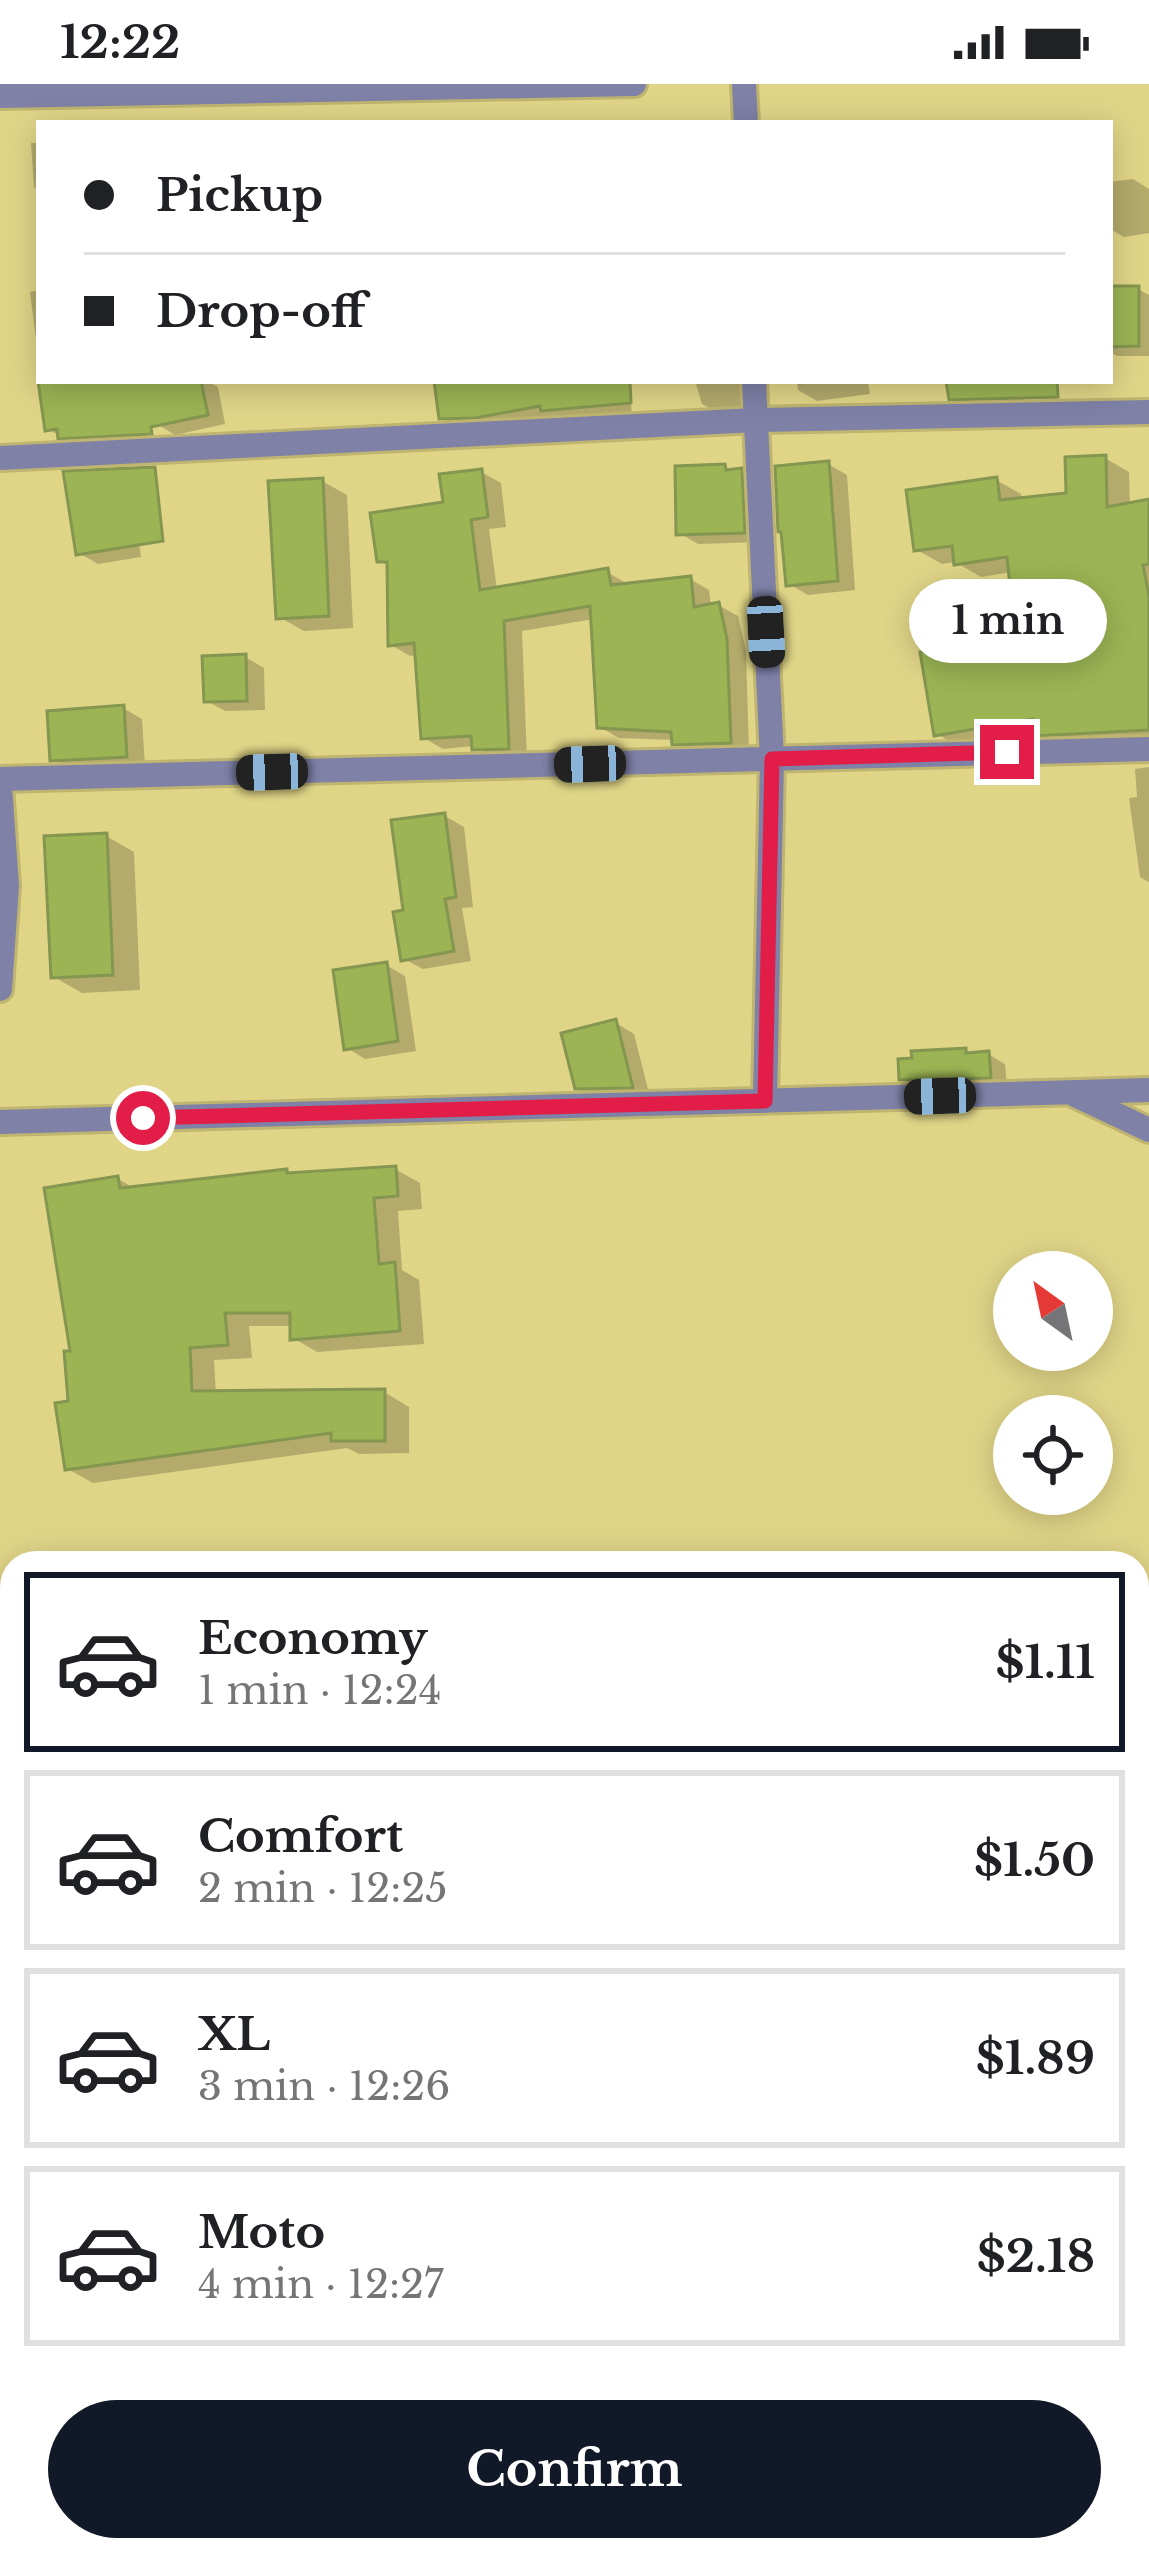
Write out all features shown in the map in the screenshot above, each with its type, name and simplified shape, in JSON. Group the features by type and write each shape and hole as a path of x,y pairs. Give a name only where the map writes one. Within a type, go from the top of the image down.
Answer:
{"street":[{"path":"0,96 634,84"},
{"path":"744,84 746,120"},
{"path":"754,384 772,759 765,1101"},
{"path":"0,458 756,420 1149,412"},
{"path":"0,989 7,886 0,783 1149,748"},
{"path":"0,1122 1149,1090"},
{"path":"1071,1093 1149,1130"}],"building":[{"path":"1113,286 1139,286 1139,346 1113,347"},
{"path":"38,384 202,384 208,415 151,427 152,434 58,439 57,429 45,431"},
{"path":"434,384 630,384 631,403 541,411 540,406 475,418 439,419"},
{"path":"946,384 1057,384 1058,397 949,400"},
{"path":"1106,455 1107,507 1149,499 1149,564 1143,565 1149,596 1149,730 1034,736 1033,719 934,736 920,652 1015,635 1007,557 954,565 952,546 914,551 906,490 997,477 1000,500 1066,493 1065,457"},
{"path":"829,461 838,581 786,586 775,466"},
{"path":"725,464 726,470 742,468 745,533 676,535 675,466"},
{"path":"155,467 163,541 76,555 63,471"},
{"path":"482,469 488,517 471,520 480,590 608,568 611,585 691,576 694,607 719,602 727,639 731,743 672,745 671,732 597,728 590,606 504,621 509,749 472,750 471,736 421,739 414,643 388,646 387,562 377,562 370,513 443,502 439,474"},
{"path":"323,478 329,616 276,619 268,481"},
{"path":"246,654 247,701 204,702 202,656"},
{"path":"124,705 127,757 50,761 47,711"},
{"path":"445,813 456,897 445,899 454,951 401,961 393,912 403,910 391,820"},
{"path":"107,833 113,975 51,978 44,836"},
{"path":"387,962 398,1041 344,1050 333,970"},
{"path":"616,1019 633,1088 575,1089 561,1033"},
{"path":"966,1048 966,1053 989,1051 991,1078 899,1080 898,1059 912,1058 911,1051"},
{"path":"396,1166 398,1196 374,1198 379,1264 395,1262 400,1331 290,1340 290,1313 225,1313 228,1345 190,1348 192,1391 385,1389 385,1441 331,1441 331,1433 65,1470 55,1403 68,1401 64,1351 70,1351 44,1188 118,1176 120,1188 287,1169 287,1173"}],"route":[{"path":"143,1118 765,1101 772,759 1007,752"}]}
